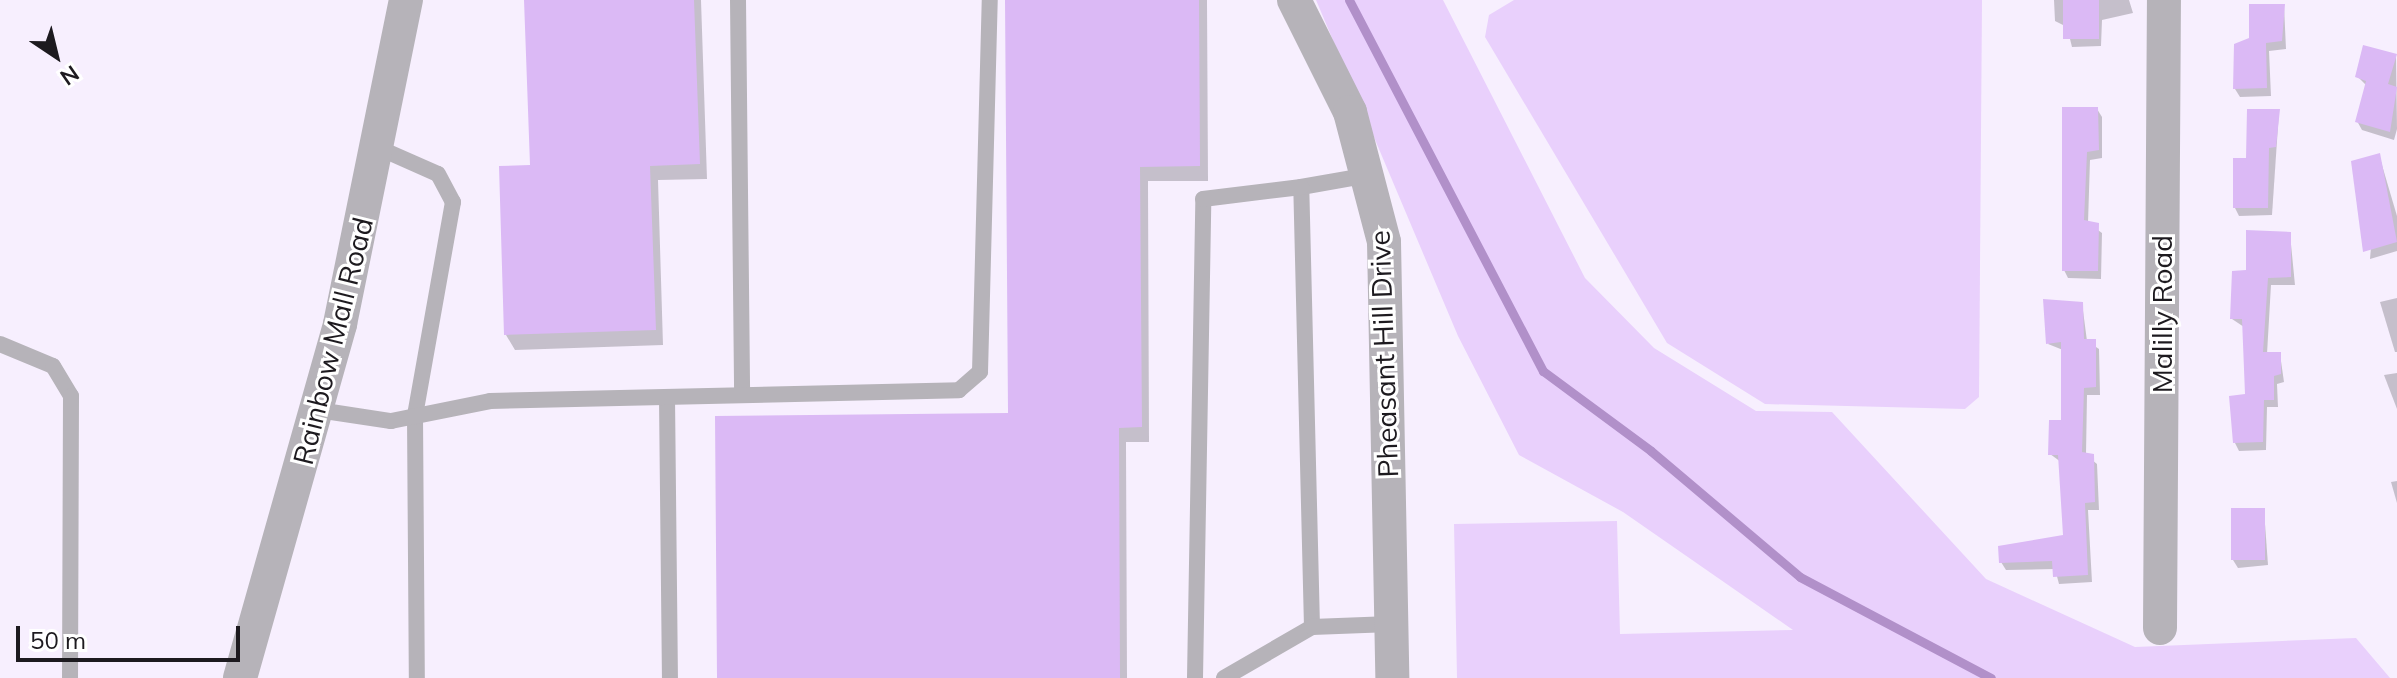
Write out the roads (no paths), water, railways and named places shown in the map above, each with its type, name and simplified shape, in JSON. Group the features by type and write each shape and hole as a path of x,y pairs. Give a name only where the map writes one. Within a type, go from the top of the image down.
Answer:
{"street":[{"name":"Rainbow Mall Road","path":"240,678 318,410 379,148 406,0"},
{"name":"Pheasant Hill Drive","path":"1294,0 1350,112 1371,175 1388,306 1392,678"},
{"name":"Malilly Road","path":"2160,628 2164,0"}],"lane":[{"path":"738,0 742,395"},
{"path":"318,410 391,421 490,401 959,390 980,372 990,0"},
{"path":"379,148 438,174 453,202 415,416 417,678"},
{"path":"1195,678 1203,199 1371,175"},
{"path":"1301,187 1312,627"},
{"path":"0,344 53,366 71,396 70,678"},
{"path":"667,397 670,678"},
{"path":"1224,678 1312,627 1391,624"}],"waterway":[{"path":"1349,0 1543,371 1651,451 1800,577 1991,678"}]}
